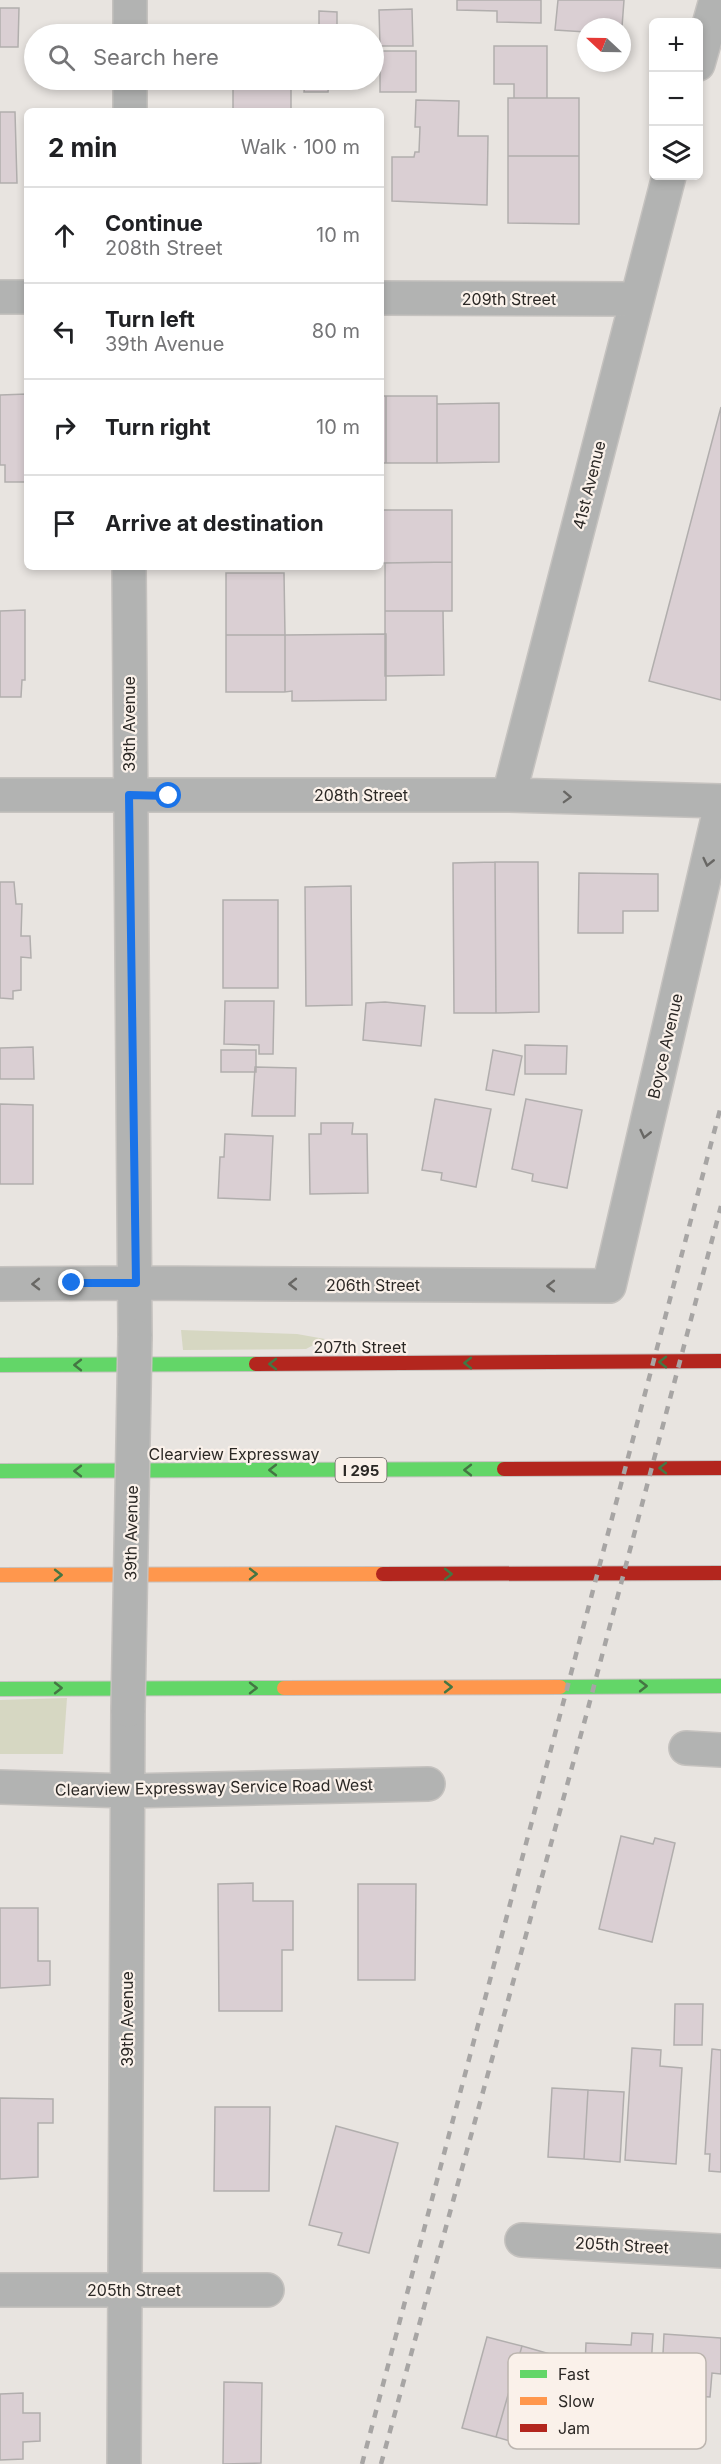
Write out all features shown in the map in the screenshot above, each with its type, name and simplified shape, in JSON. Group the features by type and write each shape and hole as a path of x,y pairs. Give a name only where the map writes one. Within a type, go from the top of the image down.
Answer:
{"main road":[{"name":"207th Street","path":"0,1365 721,1361"},
{"name":"Clearview Expressway","path":"0,1471 721,1468"},
{"path":"0,1575 658,1573 721,1575"},
{"path":"0,1689 721,1686"}],"street":[{"path":"130,0 130,24"},
{"path":"703,49 716,0"},
{"path":"129,108 130,90"},
{"name":"41st Avenue","path":"509,795 668,180"},
{"path":"0,297 24,297"},
{"name":"209th Street","path":"384,298 636,299"},
{"name":"39th Avenue","path":"124,2464 128,1710 136,1283 129,795 129,570"},
{"name":"208th Street","path":"0,795 509,795 721,803"},
{"name":"Boyce Avenue","path":"609,1286 721,803"},
{"name":"206th Street","path":"0,1284 609,1286"},
{"path":"686,1748 721,1750"},
{"name":"Clearview Expressway Service Road West","path":"0,1787 128,1791 428,1784"},
{"name":"205th Street","path":"522,2240 721,2251"},
{"name":"205th Street","path":"0,2290 267,2290"}],"green space":[{"path":"181,1330 297,1334 325,1339 306,1349 183,1350"},
{"path":"67,1698 63,1754 0,1754 0,1700"}],"building":[{"path":"457,0 541,0 541,23 497,22 497,11 457,10"},
{"path":"558,0 624,0 623,18 577,18 577,31 555,30"},
{"path":"0,8 19,8 18,47 0,47"},
{"path":"412,9 413,46 384,46 384,24 379,24 379,10"},
{"path":"319,11 337,12 337,24 319,24"},
{"path":"494,46 547,46 547,98 514,98 514,84 494,84"},
{"path":"384,51 416,51 416,92 380,92 384,90"},
{"path":"233,90 291,90 291,108 233,108"},
{"path":"304,90 328,90 328,92 304,92"},
{"path":"508,98 579,98 579,156 508,156"},
{"path":"416,100 459,101 458,136 488,136 487,205 392,201 392,157 414,157 415,152 419,152 420,127 415,127"},
{"path":"0,112 15,112 17,183 0,183"},
{"path":"508,156 579,156 579,224 508,223"},
{"path":"24,394 24,482 5,482 5,465 0,465 0,395"},
{"path":"384,396 386,396 386,463 384,463"},
{"path":"386,396 437,396 437,463 386,463"},
{"path":"499,403 499,462 437,463 437,404"},
{"path":"721,407 721,700 649,681"},
{"path":"384,510 452,510 452,562 384,563"},
{"path":"452,562 452,611 385,611 385,563"},
{"path":"226,573 284,573 285,635 226,635"},
{"path":"25,610 25,680 22,680 21,697 0,697 0,611"},
{"path":"385,611 443,611 444,675 385,676"},
{"path":"386,634 386,700 292,701 292,691 285,692 285,635"},
{"path":"226,635 285,635 285,692 226,692"},
{"path":"495,862 496,1013 454,1013 453,863"},
{"path":"495,862 538,862 539,1012 496,1013"},
{"path":"579,873 658,874 658,911 623,911 623,933 578,933"},
{"path":"0,882 14,882 16,904 22,904 21,936 30,936 31,958 21,957 21,990 13,991 13,999 0,998"},
{"path":"351,886 352,1005 306,1006 305,887"},
{"path":"223,900 278,900 278,988 223,988"},
{"path":"225,1001 274,1001 273,1054 259,1054 259,1045 224,1044"},
{"path":"385,1002 425,1006 421,1046 363,1040 366,1003"},
{"path":"525,1045 567,1046 566,1074 525,1074"},
{"path":"33,1047 34,1079 0,1079 0,1048"},
{"path":"221,1050 256,1050 256,1072 221,1072"},
{"path":"493,1050 522,1056 514,1095 486,1090"},
{"path":"255,1067 296,1068 295,1116 252,1116"},
{"path":"435,1099 491,1109 476,1187 441,1180 442,1173 422,1170"},
{"path":"526,1099 582,1110 567,1188 532,1181 533,1174 512,1169"},
{"path":"0,1104 33,1105 33,1184 0,1184"},
{"path":"321,1123 353,1123 352,1134 367,1134 368,1193 310,1194 309,1134 321,1134"},
{"path":"225,1134 273,1136 270,1200 218,1198 220,1157 224,1157"},
{"path":"621,1836 653,1844 655,1838 675,1843 652,1942 599,1929"},
{"path":"253,1883 253,1901 293,1901 293,1950 282,1950 282,2011 219,2011 218,1884"},
{"path":"358,1884 416,1884 415,1980 358,1980"},
{"path":"0,1908 38,1908 38,1961 50,1961 50,1985 0,1988"},
{"path":"675,2004 703,2004 702,2045 674,2045"},
{"path":"632,2048 661,2050 660,2066 682,2068 676,2164 625,2160"},
{"path":"712,2049 721,2050 721,2172 709,2171 710,2154 705,2154"},
{"path":"552,2088 588,2090 584,2159 548,2157"},
{"path":"588,2090 624,2092 620,2162 584,2159"},
{"path":"0,2098 53,2099 53,2123 38,2123 38,2177 0,2179"},
{"path":"215,2107 270,2107 269,2191 214,2191"},
{"path":"336,2126 398,2143 369,2253 338,2245 342,2233 309,2225"},
{"path":"632,2333 653,2334 652,2353 586,2353 586,2343 631,2345"},
{"path":"664,2334 721,2338 721,2374 712,2373 710,2397 706,2397 706,2353 663,2353"},
{"path":"487,2337 522,2346 520,2353 508,2353 508,2395 496,2437 462,2428"},
{"path":"522,2346 546,2353 520,2353"},
{"path":"224,2382 262,2383 261,2463 223,2464"},
{"path":"23,2393 23,2413 40,2413 40,2441 23,2442 23,2459 0,2460 0,2394"},
{"path":"508,2395 508,2440 496,2437"}],"railway":[{"path":"362,2464 721,1106"},
{"path":"381,2464 586,1716 721,1206"}],"traffic: fast":[{"path":"0,1365 256,1364"},
{"path":"0,1471 504,1469"},
{"path":"560,1687 721,1686"},
{"path":"0,1689 284,1688"}],"traffic: slow":[{"path":"0,1575 383,1574"},
{"path":"284,1688 560,1687"}],"traffic: jam":[{"path":"256,1364 721,1361"},
{"path":"504,1469 721,1468"},
{"path":"383,1574 721,1573"}],"route":[{"path":"72,1283 136,1283 129,795 169,796"}]}
